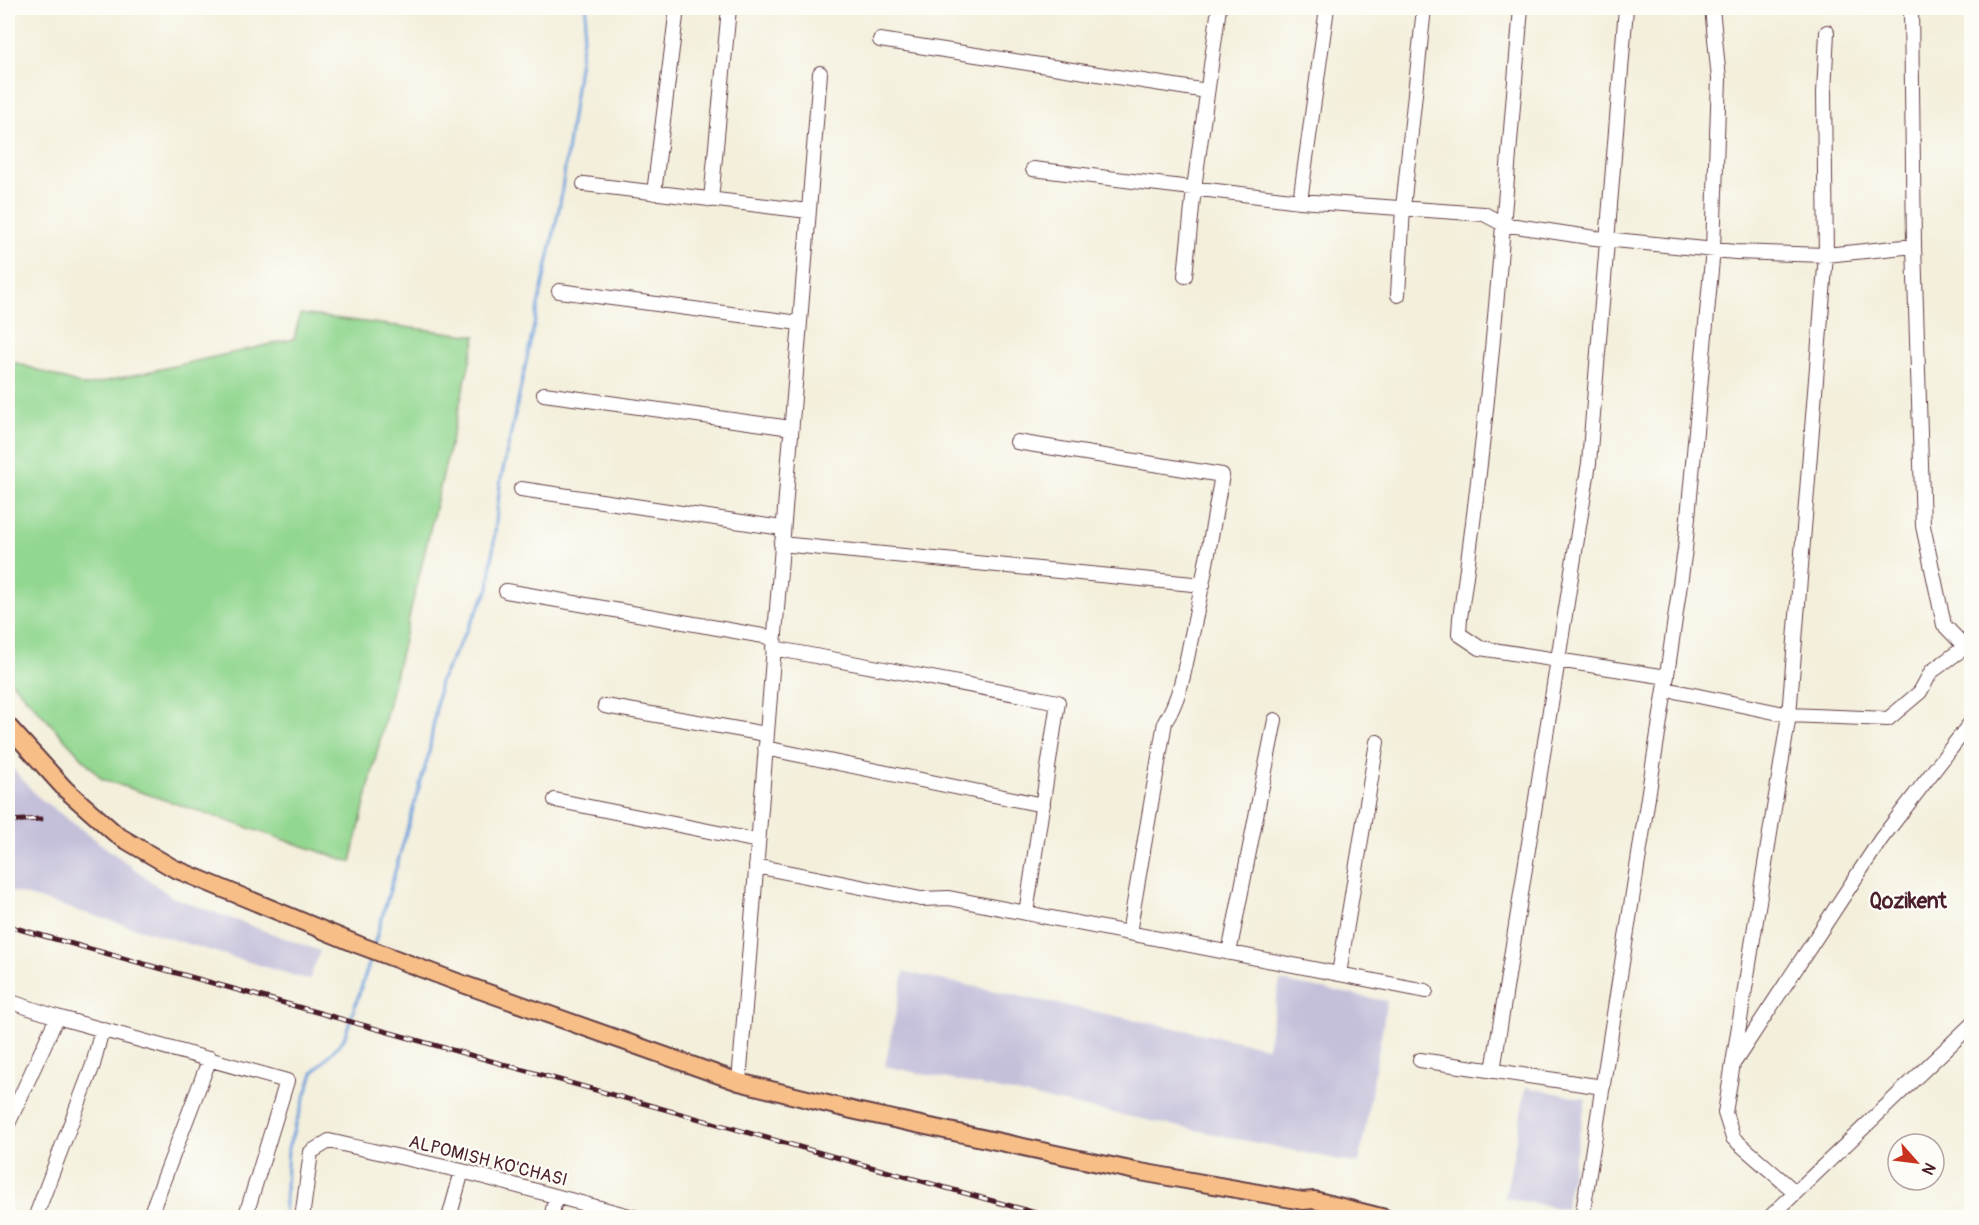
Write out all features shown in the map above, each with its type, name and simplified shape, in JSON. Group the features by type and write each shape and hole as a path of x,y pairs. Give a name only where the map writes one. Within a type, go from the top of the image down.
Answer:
{"main road":[{"path":"8,726 64,789 117,835 173,868 387,956 739,1082 856,1111 1135,1171 1303,1202 1314,1200 1384,1218"},
{"path":"1303,1202 1311,1209 1348,1218"}],"street":[{"path":"654,193 677,8"},
{"path":"711,200 729,8"},
{"path":"1185,276 1194,188 1219,8"},
{"path":"1300,201 1327,8"},
{"path":"1398,296 1403,208 1424,8"},
{"path":"1521,8 1476,505 1459,634 1480,648 1558,659 1666,683 1789,715 1888,719 1920,692 1931,672 1968,651 1944,625 1923,526 1914,246 1911,8"},
{"path":"1493,1071 1589,463 1626,8"},
{"path":"1582,1218 1685,549 1713,249 1719,79 1712,8"},
{"path":"1795,1192 1733,1138 1725,1113 1789,715 1826,255 1824,93 1827,32"},
{"path":"880,40 1207,91"},
{"path":"739,1082 820,73"},
{"path":"1033,169 1300,201 1484,214 1503,224 1606,239 1735,252 1826,255 1914,246"},
{"path":"584,184 808,211"},
{"path":"559,291 799,323"},
{"path":"544,394 791,428"},
{"path":"1017,442 1222,476 1203,585 1178,696 1165,722 1129,933"},
{"path":"521,489 782,528"},
{"path":"781,544 1203,585"},
{"path":"506,591 774,643 1058,702 1026,913"},
{"path":"605,706 1042,805"},
{"path":"1229,953 1275,720"},
{"path":"1732,1065 1881,839 1971,721"},
{"path":"1340,974 1377,742"},
{"path":"555,800 758,841"},
{"path":"756,866 921,899 949,898 1426,991"},
{"path":"8,1000 57,1017 287,1081 245,1218"},
{"path":"8,1124 57,1017"},
{"path":"1769,1218 1971,1024"},
{"path":"35,1218 93,1065 102,1029"},
{"path":"149,1218 210,1058"},
{"path":"1420,1060 1603,1087"},
{"name":"ALPOMISH KO'CHASI","path":"302,1218 310,1152 329,1141 462,1171 637,1218"},
{"path":"449,1218 462,1171"},
{"path":"551,1218 556,1196"}],"shaded area":[{"path":"8,763 37,796 172,897 320,951 309,980 8,890"},
{"path":"904,972 1267,1047 1280,981 1387,1001 1359,1164 885,1066"},
{"path":"1526,1087 1586,1099 1565,1209 1505,1198"}],"green space":[{"path":"300,314 476,336 351,862 102,779 8,678 8,360 85,386 294,339"}],"waterway":[{"path":"374,945 429,753 440,681 489,588 500,484 560,204 587,8"},
{"path":"284,1218 288,1148 313,1073 344,1039 372,955"}],"railway":[{"path":"8,821 41,819"},
{"path":"8,926 1054,1218"}],"district":[{"name":"Qozikent","path":"1908,901"}]}
